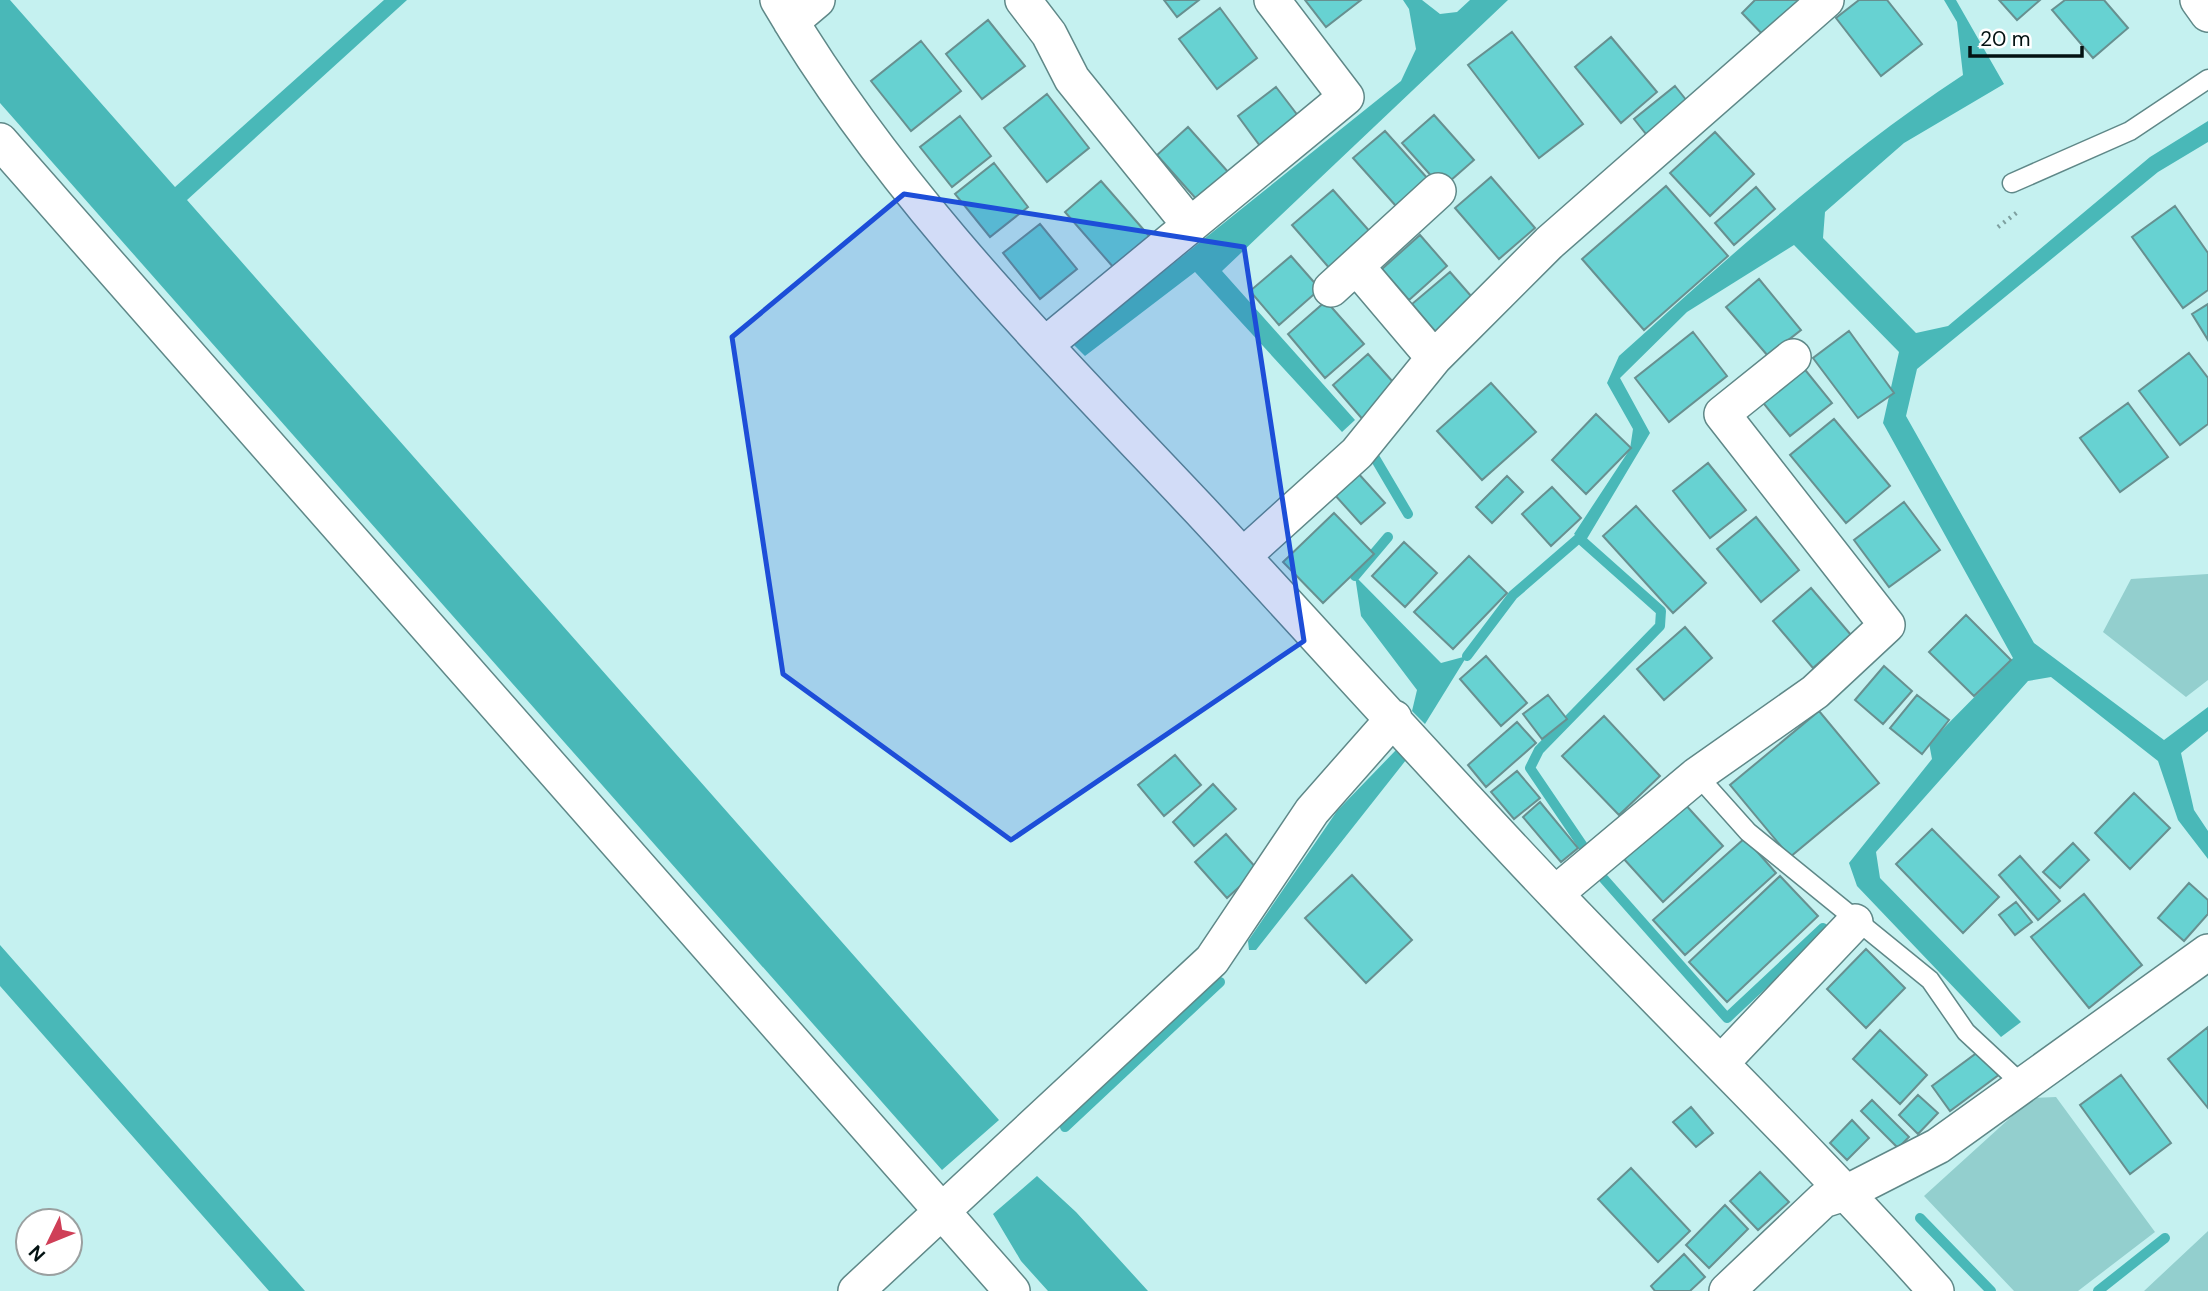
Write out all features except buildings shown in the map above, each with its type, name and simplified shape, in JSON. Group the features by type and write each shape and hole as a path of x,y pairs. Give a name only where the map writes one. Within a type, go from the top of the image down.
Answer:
{"street":[{"path":"1023,0 1049,34 1072,79 1190,225"},
{"path":"1045,345 1346,97 1272,0"},
{"path":"1243,556 1357,453 1434,358 1549,243 1826,0"},
{"path":"2198,0 2208,14"},
{"path":"795,7 858,119 940,223 1045,345 1555,894 1848,1192 1936,1291"},
{"path":"0,141 1013,1291"},
{"path":"1434,358 1343,278 1438,191"},
{"path":"1555,894 1697,775 1815,692 1887,625 1722,414 1793,357"},
{"path":"856,1291 1212,960 1312,811 1394,718"},
{"path":"1721,1063 1855,922"},
{"path":"1727,1291 1823,1200 1848,1192 1938,1146 2208,952"}],"lane":[{"path":"2012,183 2130,131 2208,79"},
{"path":"1697,775 1748,832 1855,922 1930,980 1966,1032 2023,1085"}],"highlighted area":[{"path":"904,194 1244,247 1304,641 1011,840 783,674 732,337"}],"shaded area":[{"path":"0,0 10,0 175,187 384,0 407,0 187,200 999,1120 942,1170 0,103"},
{"path":"1403,0 1422,0 1440,14 1457,12 1470,0 1508,0 1222,271 1355,420 1342,432 1195,272 1085,356 1073,344 1401,81 1416,49 1409,9"},
{"path":"1944,0 1956,0 2004,84 1904,143 1825,212 1823,238 1916,333 1948,326 2150,157 2208,121 2208,142 2158,172 1917,369 1906,416 2034,643 2164,740 2208,707 2208,731 2181,753 2194,810 2208,831 2208,859 2178,820 2158,761 2051,677 2028,681 1876,852 1880,878 2021,1022 2001,1037 1857,886 1849,863 1932,759 1929,743 2013,658 1883,423 1899,352 1794,245 1687,312 1620,378 1650,433 1585,542 1574,534 1630,449 1633,429 1607,383 1619,356 1785,209 1872,140 1963,75 1957,22"},
{"path":"2208,574 2208,680 2186,697 2103,632 2131,579"},
{"path":"1355,576 1441,663 1467,656 1425,724 1412,711 1417,690 1361,616"},
{"path":"1396,750 1406,760 1256,950 1249,950 1248,941 1337,811"},
{"path":"0,945 305,1291 269,1291 0,986"},
{"path":"2056,1097 2155,1232 2078,1291 2014,1291 1924,1196 2032,1098"},
{"path":"1037,1176 1076,1212 1148,1291 1048,1291 1021,1261 993,1214"},
{"path":"2207,1232 2208,1291 2144,1291"}],"waterway":[{"path":"1375,458 1408,514"},
{"path":"1355,576 1388,537"},
{"path":"1467,656 1513,595 1579,538 1661,611 1660,626 1539,750 1530,768 1585,849"},
{"path":"1604,879 1727,1018 1823,928"},
{"path":"1065,1127 1220,982"},
{"path":"1920,1218 1991,1291"},
{"path":"2098,1291 2165,1238"}]}
